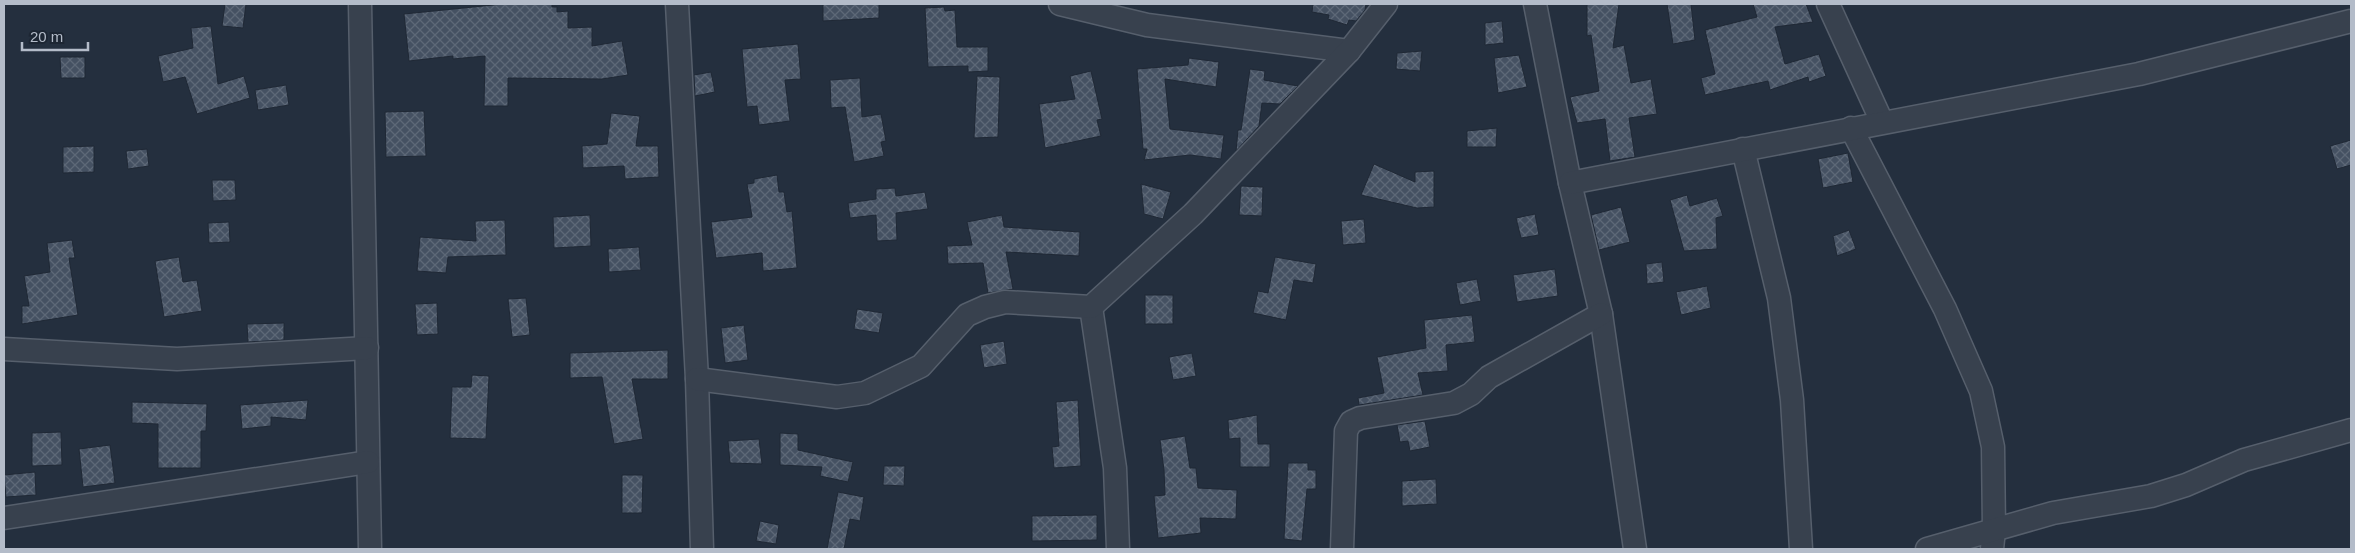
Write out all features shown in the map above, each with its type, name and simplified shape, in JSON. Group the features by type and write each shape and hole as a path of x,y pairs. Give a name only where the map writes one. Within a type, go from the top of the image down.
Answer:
{"street":[{"path":"360,4 368,348 370,549"},
{"path":"677,4 698,380 702,549"},
{"path":"1060,4 1147,25 1350,51"},
{"path":"698,380 837,397 865,393 921,366 967,315 985,307 1005,302 1092,308 1192,214 1350,51 1386,4"},
{"path":"1535,4 1570,183 1601,314 1635,549"},
{"path":"1828,4 1882,122"},
{"path":"1570,183 2139,74 2351,21"},
{"path":"1851,128 1945,309 1981,391 1993,447 1993,540"},
{"path":"1743,149 1778,298 1792,400 1801,549"},
{"path":"1092,308 1115,468 1118,549"},
{"path":"1342,549 1346,431 1351,422 1360,418 1454,403 1471,394 1489,377 1601,314"},
{"path":"4,349 177,359 368,348"},
{"path":"1927,549 1993,540 2052,513 2151,496 2186,485 2244,460 2351,430"},
{"path":"4,518 368,462"}],"building":[{"path":"225,4 246,4 243,28 222,26"},
{"path":"503,4 552,4 552,7 557,7 557,12 568,11 568,28 592,27 592,46 622,41 628,75 602,79 508,78 508,106 484,106 485,56 453,59 453,56 409,61 404,14"},
{"path":"823,4 879,4 879,18 823,21"},
{"path":"1313,4 1366,4 1365,10 1356,21 1349,20 1347,25 1328,19 1329,15 1312,12"},
{"path":"1587,4 1619,4 1613,48 1624,45 1631,83 1651,79 1657,114 1629,118 1635,157 1610,161 1605,119 1577,123 1570,97 1599,91 1591,35 1587,36"},
{"path":"1667,4 1691,4 1695,40 1673,44"},
{"path":"1753,4 1806,4 1813,22 1775,27 1785,64 1819,54 1826,76 1809,82 1808,77 1770,90 1768,81 1705,95 1701,78 1715,74 1705,30 1757,17"},
{"path":"944,7 945,11 955,10 957,47 988,47 988,71 968,72 968,66 928,67 925,8"},
{"path":"1502,21 1504,43 1485,45 1485,23"},
{"path":"211,26 218,84 244,76 250,98 197,114 185,77 163,82 158,56 193,48 191,28"},
{"path":"798,44 801,79 785,80 790,121 759,125 757,106 747,107 742,49"},
{"path":"1422,51 1420,71 1396,69 1397,53"},
{"path":"1519,55 1527,87 1498,93 1494,58"},
{"path":"60,57 85,57 85,78 61,78"},
{"path":"1189,58 1219,62 1216,87 1165,79 1170,129 1224,135 1221,159 1190,155 1144,160 1147,149 1143,149 1137,69 1188,65"},
{"path":"1250,69 1265,71 1264,80 1298,86 1280,104 1262,103 1259,126 1236,151 1238,130 1241,130"},
{"path":"1091,71 1102,119 1097,120 1101,136 1045,148 1039,104 1075,99 1070,76"},
{"path":"711,72 715,92 695,96 694,75"},
{"path":"977,76 1000,77 998,137 974,138"},
{"path":"860,78 862,117 881,114 886,141 881,142 884,156 854,162 845,107 831,108 830,80"},
{"path":"286,85 289,105 258,110 255,90"},
{"path":"424,111 426,156 386,157 385,112"},
{"path":"611,113 640,116 636,146 658,146 659,177 625,179 624,166 583,168 582,146 607,144"},
{"path":"1497,128 1496,147 1467,147 1467,131"},
{"path":"2351,140 2351,165 2337,169 2330,146"},
{"path":"94,146 94,172 63,173 63,147"},
{"path":"147,149 149,166 128,169 126,151"},
{"path":"1848,153 1853,182 1823,188 1818,159"},
{"path":"1374,164 1415,182 1415,172 1434,171 1434,207 1417,208 1361,195"},
{"path":"777,175 779,192 784,192 787,212 792,211 797,268 763,271 762,253 716,258 711,222 752,217 747,184 754,183 754,179"},
{"path":"212,180 235,180 236,200 213,201"},
{"path":"1141,184 1171,192 1163,219 1144,214"},
{"path":"1241,186 1263,187 1262,216 1239,215"},
{"path":"895,188 896,196 925,192 928,209 896,213 897,240 877,241 876,215 850,218 848,203 876,199 876,189"},
{"path":"1687,195 1690,206 1717,198 1723,216 1716,218 1717,249 1684,251 1670,200"},
{"path":"1621,207 1630,242 1599,250 1591,215"},
{"path":"1535,214 1539,235 1521,238 1516,218"},
{"path":"590,215 591,246 554,248 553,217"},
{"path":"1002,215 1004,227 1080,232 1079,256 1006,252 1013,289 988,293 983,263 948,264 947,246 972,245 967,222"},
{"path":"1364,219 1366,243 1343,245 1341,221"},
{"path":"505,220 506,255 448,257 446,273 417,271 420,237 476,241 475,221"},
{"path":"229,222 230,242 209,243 208,223"},
{"path":"1849,230 1856,249 1837,256 1833,236"},
{"path":"72,240 75,258 69,258 78,315 22,324 22,306 29,306 24,276 50,272 47,243"},
{"path":"639,247 641,270 609,272 608,249"},
{"path":"179,257 183,282 197,280 202,311 164,317 155,261"},
{"path":"1275,257 1316,264 1313,283 1294,280 1286,320 1253,313 1258,291 1268,293"},
{"path":"1662,262 1664,282 1647,284 1646,264"},
{"path":"1555,269 1558,296 1517,302 1513,275"},
{"path":"1477,279 1481,301 1460,305 1456,283"},
{"path":"1707,286 1711,308 1681,315 1676,292"},
{"path":"1145,295 1173,295 1173,324 1145,324"},
{"path":"526,298 530,335 512,337 508,299"},
{"path":"437,303 438,334 417,335 415,304"},
{"path":"857,309 883,313 879,333 854,329"},
{"path":"1472,315 1475,342 1446,345 1448,371 1418,373 1423,395 1359,405 1358,398 1384,393 1377,357 1426,348 1424,320"},
{"path":"284,323 284,340 248,342 247,324"},
{"path":"744,325 748,360 725,363 721,328"},
{"path":"1004,341 1007,364 984,368 980,345"},
{"path":"668,350 668,379 632,379 643,439 614,444 602,377 570,378 570,353"},
{"path":"1192,353 1196,376 1173,380 1169,357"},
{"path":"472,375 489,376 486,439 450,438 452,387 471,387"},
{"path":"308,400 306,420 271,417 271,426 242,429 240,405"},
{"path":"1078,400 1081,466 1054,468 1052,447 1059,446 1056,402"},
{"path":"132,402 207,404 206,431 201,431 201,468 158,468 158,424 132,423"},
{"path":"1257,415 1258,444 1270,444 1270,467 1240,467 1240,438 1229,439 1228,420"},
{"path":"1425,421 1430,447 1410,451 1408,441 1400,442 1397,425"},
{"path":"61,432 62,465 32,466 32,433"},
{"path":"780,433 798,434 798,450 853,462 848,482 820,476 822,467 780,465"},
{"path":"1185,436 1190,468 1196,468 1198,488 1237,490 1236,519 1200,518 1201,533 1158,538 1154,496 1165,495 1160,440"},
{"path":"759,439 762,464 730,463 728,441"},
{"path":"110,445 115,483 83,487 79,449"},
{"path":"1288,463 1308,463 1308,470 1316,470 1316,489 1307,489 1302,541 1284,539"},
{"path":"884,466 905,466 904,486 883,485"},
{"path":"35,472 36,495 6,497 4,475"},
{"path":"622,475 643,475 642,513 622,513"},
{"path":"1436,479 1437,504 1402,506 1402,481"},
{"path":"838,492 864,497 860,521 850,519 844,549 827,549"},
{"path":"1097,515 1097,540 1032,541 1032,516"},
{"path":"760,521 779,525 776,544 756,541"}]}
